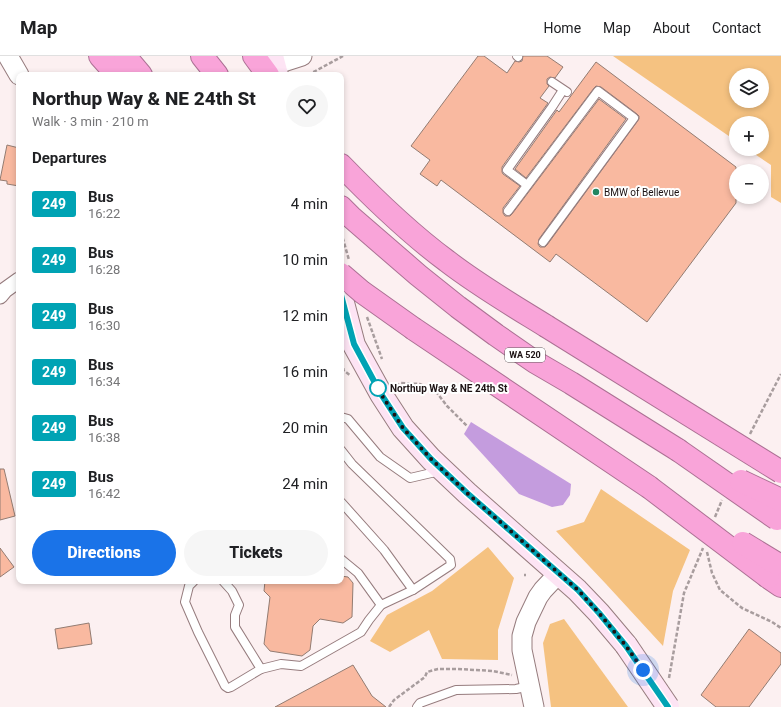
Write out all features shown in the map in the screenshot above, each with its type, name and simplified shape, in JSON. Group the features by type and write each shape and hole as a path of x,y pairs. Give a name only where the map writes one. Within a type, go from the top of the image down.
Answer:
{"highway":[{"path":"100,56 114,72"},
{"path":"125,56 138,72"},
{"path":"202,56 215,72"},
{"path":"254,56 273,68"},
{"path":"344,168 370,195 422,242 474,280 781,472"},
{"name":"WA 520","path":"344,210 383,245 458,307 496,335 535,362 780,514"},
{"path":"344,277 362,292 414,329 777,573"}],"main road":[{"path":"344,320 347,346 403,428 431,459 467,493 578,590 626,646 668,707"}],"street":[{"path":"8,56 17,72"},
{"path":"273,68 302,56"},
{"path":"2,292 16,282"},
{"path":"534,707 522,650 522,636 526,622 543,590 559,573"}],"lane":[{"path":"527,185 507,170 565,91 552,82"},
{"path":"508,211 598,91 634,118 543,242"},
{"path":"344,418 348,419 380,457 410,478 443,470"},
{"path":"191,584 189,586 186,602 198,632 225,686 228,688 260,669 281,664 301,666 361,632 381,605 414,590 451,565 450,559 352,464 344,454"},
{"path":"344,505 384,550 414,590"},
{"path":"344,561 358,572 381,605"},
{"path":"226,584 232,591 238,605 234,614 235,627 260,669"},
{"path":"417,707 420,703 456,690 516,690 530,686"}],"path":[{"path":"314,72 343,56"},
{"path":"369,326 385,365"},
{"path":"344,371 348,373"},
{"path":"772,392 781,374"},
{"path":"381,394 402,383 420,384 437,392 447,406 467,426"},
{"path":"704,543 712,573 720,590 742,608 772,622 781,628"},
{"path":"389,707 394,700 425,677 427,672 438,669 493,671 512,675"}],"shaded area":[{"path":"613,56 781,56 781,203 771,197 771,165 758,156 769,156 769,116 729,116 729,136"},
{"path":"471,422 571,484 570,495 563,505 552,507 519,494 464,434"},
{"path":"601,489 690,550 673,591 663,646 556,531 584,522"},
{"path":"488,547 514,578 498,630 498,660 442,659 429,630 390,652 370,641 387,615 432,591"},
{"path":"564,619 628,707 551,707 543,643 550,624"}],"building":[{"name":"BMW of Bellevue","path":"478,56 484,56 507,73 515,61 522,61 523,56 547,56 563,67 555,78 550,77 547,79 547,84 549,86 540,98 548,103 502,167 503,174 520,186 503,208 503,213 505,216 510,216 512,214 599,99 626,119 539,239 538,244 540,247 545,247 639,119 637,114 601,87 596,86 526,178 515,169 557,110 559,112 596,62 732,164 729,164 729,204 735,204 647,322 556,254 550,262 441,180 437,186 420,174 430,160 411,146"},
{"path":"7,145 16,147 16,186 7,184 7,181 0,180"},
{"path":"0,469 4,469 15,516 0,520"},
{"path":"0,548 14,567 0,577"},
{"path":"344,576 348,577 353,583 352,617 343,623 320,619 313,626 310,650 302,656 270,651 264,644 270,597 264,591 265,584 344,584"},
{"path":"89,623 92,644 58,649 55,629"},
{"path":"749,629 781,653 781,664 749,707 716,707 701,695"},
{"path":"353,665 372,696 386,707 275,707"}],"bus line":[{"name":"249","path":"344,306 354,344 381,394 403,428 431,459 467,493 578,590 626,646 668,707"}],"place":[{"name":"BMW of Bellevue","path":"596,192"},
{"name":"Northup Way & NE 24th St","path":"378,388"}],"route":[{"path":"378,388 375,383 403,428 431,459 467,493 578,590 626,646 643,670"}]}
